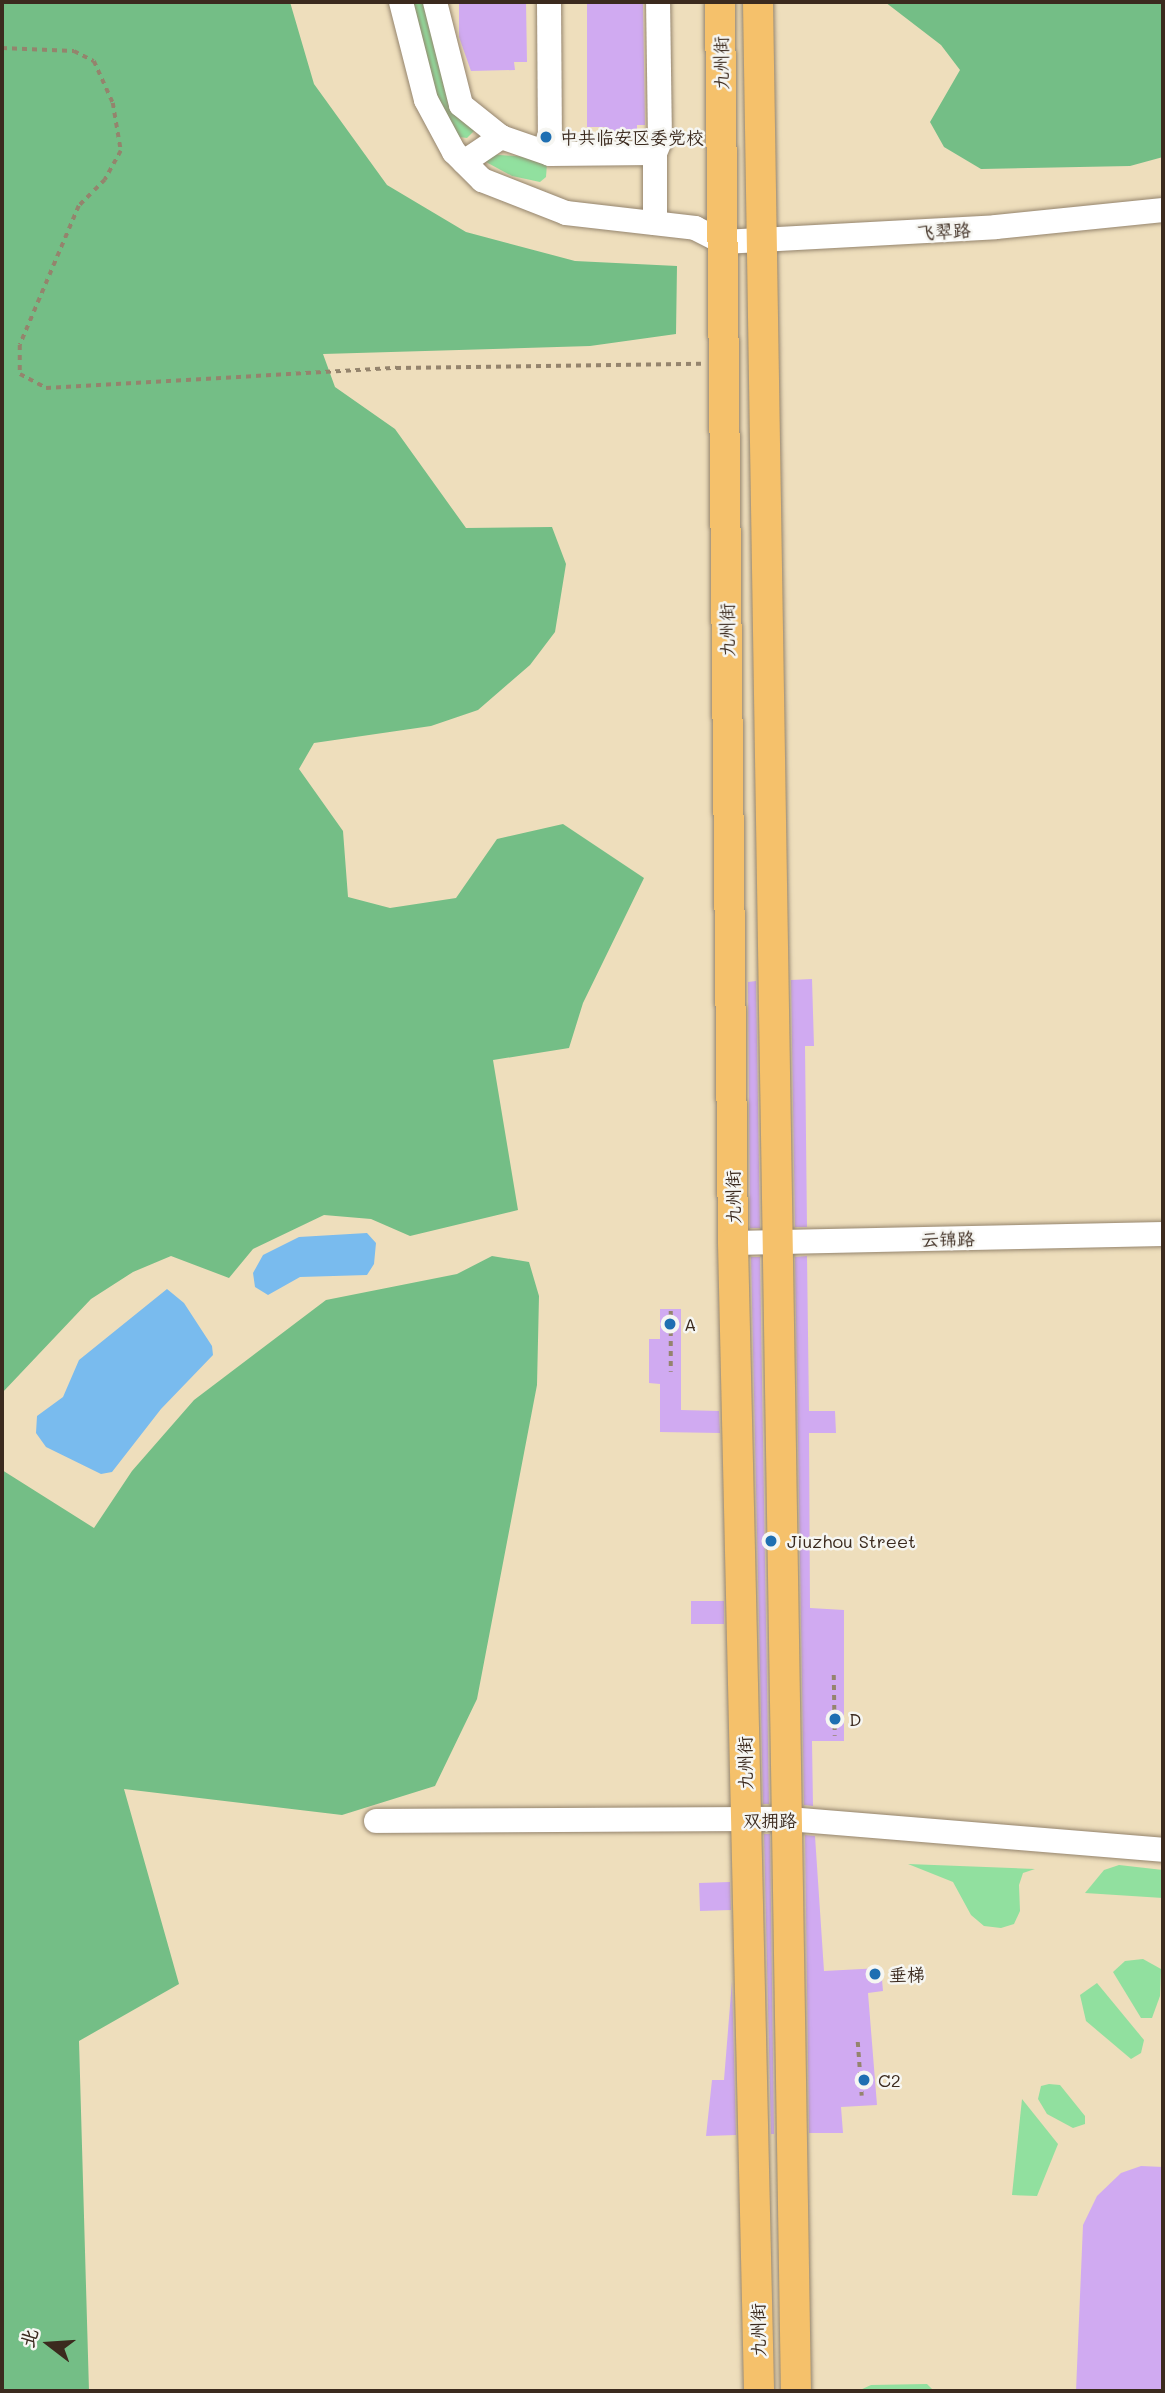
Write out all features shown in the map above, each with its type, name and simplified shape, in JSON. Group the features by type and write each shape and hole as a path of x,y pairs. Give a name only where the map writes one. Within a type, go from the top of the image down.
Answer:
{"main road":[{"name":"九州街","path":"720,2 733,1242 759,2391"},
{"name":"九州街","path":"758,2 796,2391"}],"street":[{"path":"401,2 426,100 454,152 482,180 566,212 695,228 723,242"},
{"path":"435,2 461,105 501,137 550,154 655,153"},
{"path":"550,2 550,154"},
{"path":"655,223 655,153 660,141 658,2"},
{"path":"464,162 501,137"},
{"name":"飞翠路","path":"723,242 996,228 1163,211"},
{"name":"云锦路","path":"733,1242 1163,1234"},
{"name":"双拥路","path":"376,1821 788,1819 1163,1850"}],"path":[{"path":"2,48 74,51 94,61 113,103 121,151 105,180 79,206 20,345 20,374 46,388 396,368 724,363"},
{"path":"671,1311 671,1372"},
{"path":"834,1675 835,1736"},
{"path":"858,2042 862,2096"}],"green space":[{"path":"2,2 290,2 314,84 387,185 466,232 575,261 677,266 676,334 590,346 323,354 335,387 395,429 466,528 552,527 566,564 555,632 530,665 478,710 431,726 314,743 299,769 343,831 348,897 390,908 456,898 497,839 563,824 644,878 583,1003 569,1048 493,1060 518,1210 410,1236 371,1219 324,1215 253,1249 229,1278 171,1256 133,1272 91,1299 2,1393"},
{"path":"411,2 423,2 474,131 467,138 459,137 436,96"},
{"path":"885,2 1163,2 1163,157 1130,166 981,169 944,147 930,122 960,70 941,45"},
{"path":"487,154 528,157 547,163 546,177 540,182 512,176 486,162"},
{"path":"492,1256 529,1262 539,1296 537,1385 477,1699 435,1786 342,1815 124,1789 179,1984 79,2041 89,2391 2,2391 2,1470 94,1528 132,1471 194,1400 326,1300 457,1274"},
{"path":"908,1864 1035,1869 1023,1873 1019,1885 1020,1911 1014,1924 1001,1928 984,1926 971,1915 953,1882"},
{"path":"1119,1865 1163,1870 1163,1898 1085,1893 1104,1870"},
{"path":"1143,1959 1161,1969 1160,1996 1152,2018 1141,2018 1113,1972 1125,1961"},
{"path":"1097,1983 1144,2040 1141,2053 1131,2059 1086,2021 1080,1995"},
{"path":"1060,2085 1085,2116 1085,2124 1073,2128 1047,2114 1038,2099 1041,2086"},
{"path":"1022,2099 1058,2144 1037,2196 1012,2195"},
{"path":"927,2384 934,2391 858,2391 871,2385"}],"water":[{"path":"367,1233 376,1243 374,1264 367,1275 300,1277 268,1295 255,1287 253,1273 263,1255 299,1237"},
{"path":"167,1289 184,1303 212,1346 213,1355 161,1409 112,1472 101,1474 46,1447 36,1433 37,1416 63,1397 79,1360"}],"building":[{"path":"459,2 526,2 527,62 514,62 515,70 471,71 459,37"},
{"path":"587,2 643,2 645,125 637,125 637,135 606,135 606,127 587,127"},
{"path":"812,979 814,1046 805,1046 807,1227 795,1227 791,980"},
{"path":"756,981 760,1228 750,1228 748,982"},
{"path":"807,1256 809,1411 835,1411 836,1433 809,1433 810,1608 844,1610 844,1741 812,1741 813,1806 804,1805 795,1257"},
{"path":"751,1257 760,1257 769,1804 763,1804"},
{"path":"660,1309 681,1309 681,1410 719,1411 720,1433 660,1432 660,1384 649,1383 649,1339 660,1339"},
{"path":"691,1601 724,1601 724,1624 691,1624"},
{"path":"764,1834 770,1834 774,2134 771,2134"},
{"path":"805,1835 815,1836 824,1971 881,1968 883,1991 868,1993 877,2105 841,2107 843,2133 809,2133"},
{"path":"730,1882 731,1910 700,1911 699,1883"},
{"path":"732,1981 736,2135 706,2136 712,2080 724,2080"},
{"path":"1141,2166 1163,2167 1163,2391 1076,2391 1083,2225 1097,2196 1121,2173"}],"place":[{"name":"中共临安区委党校","path":"546,137"},
{"name":"A","path":"670,1324"},
{"name":"Jiuzhou Street","path":"771,1541"},
{"name":"D","path":"835,1719"},
{"name":"垂梯","path":"875,1974"},
{"name":"C2","path":"864,2080"}]}
